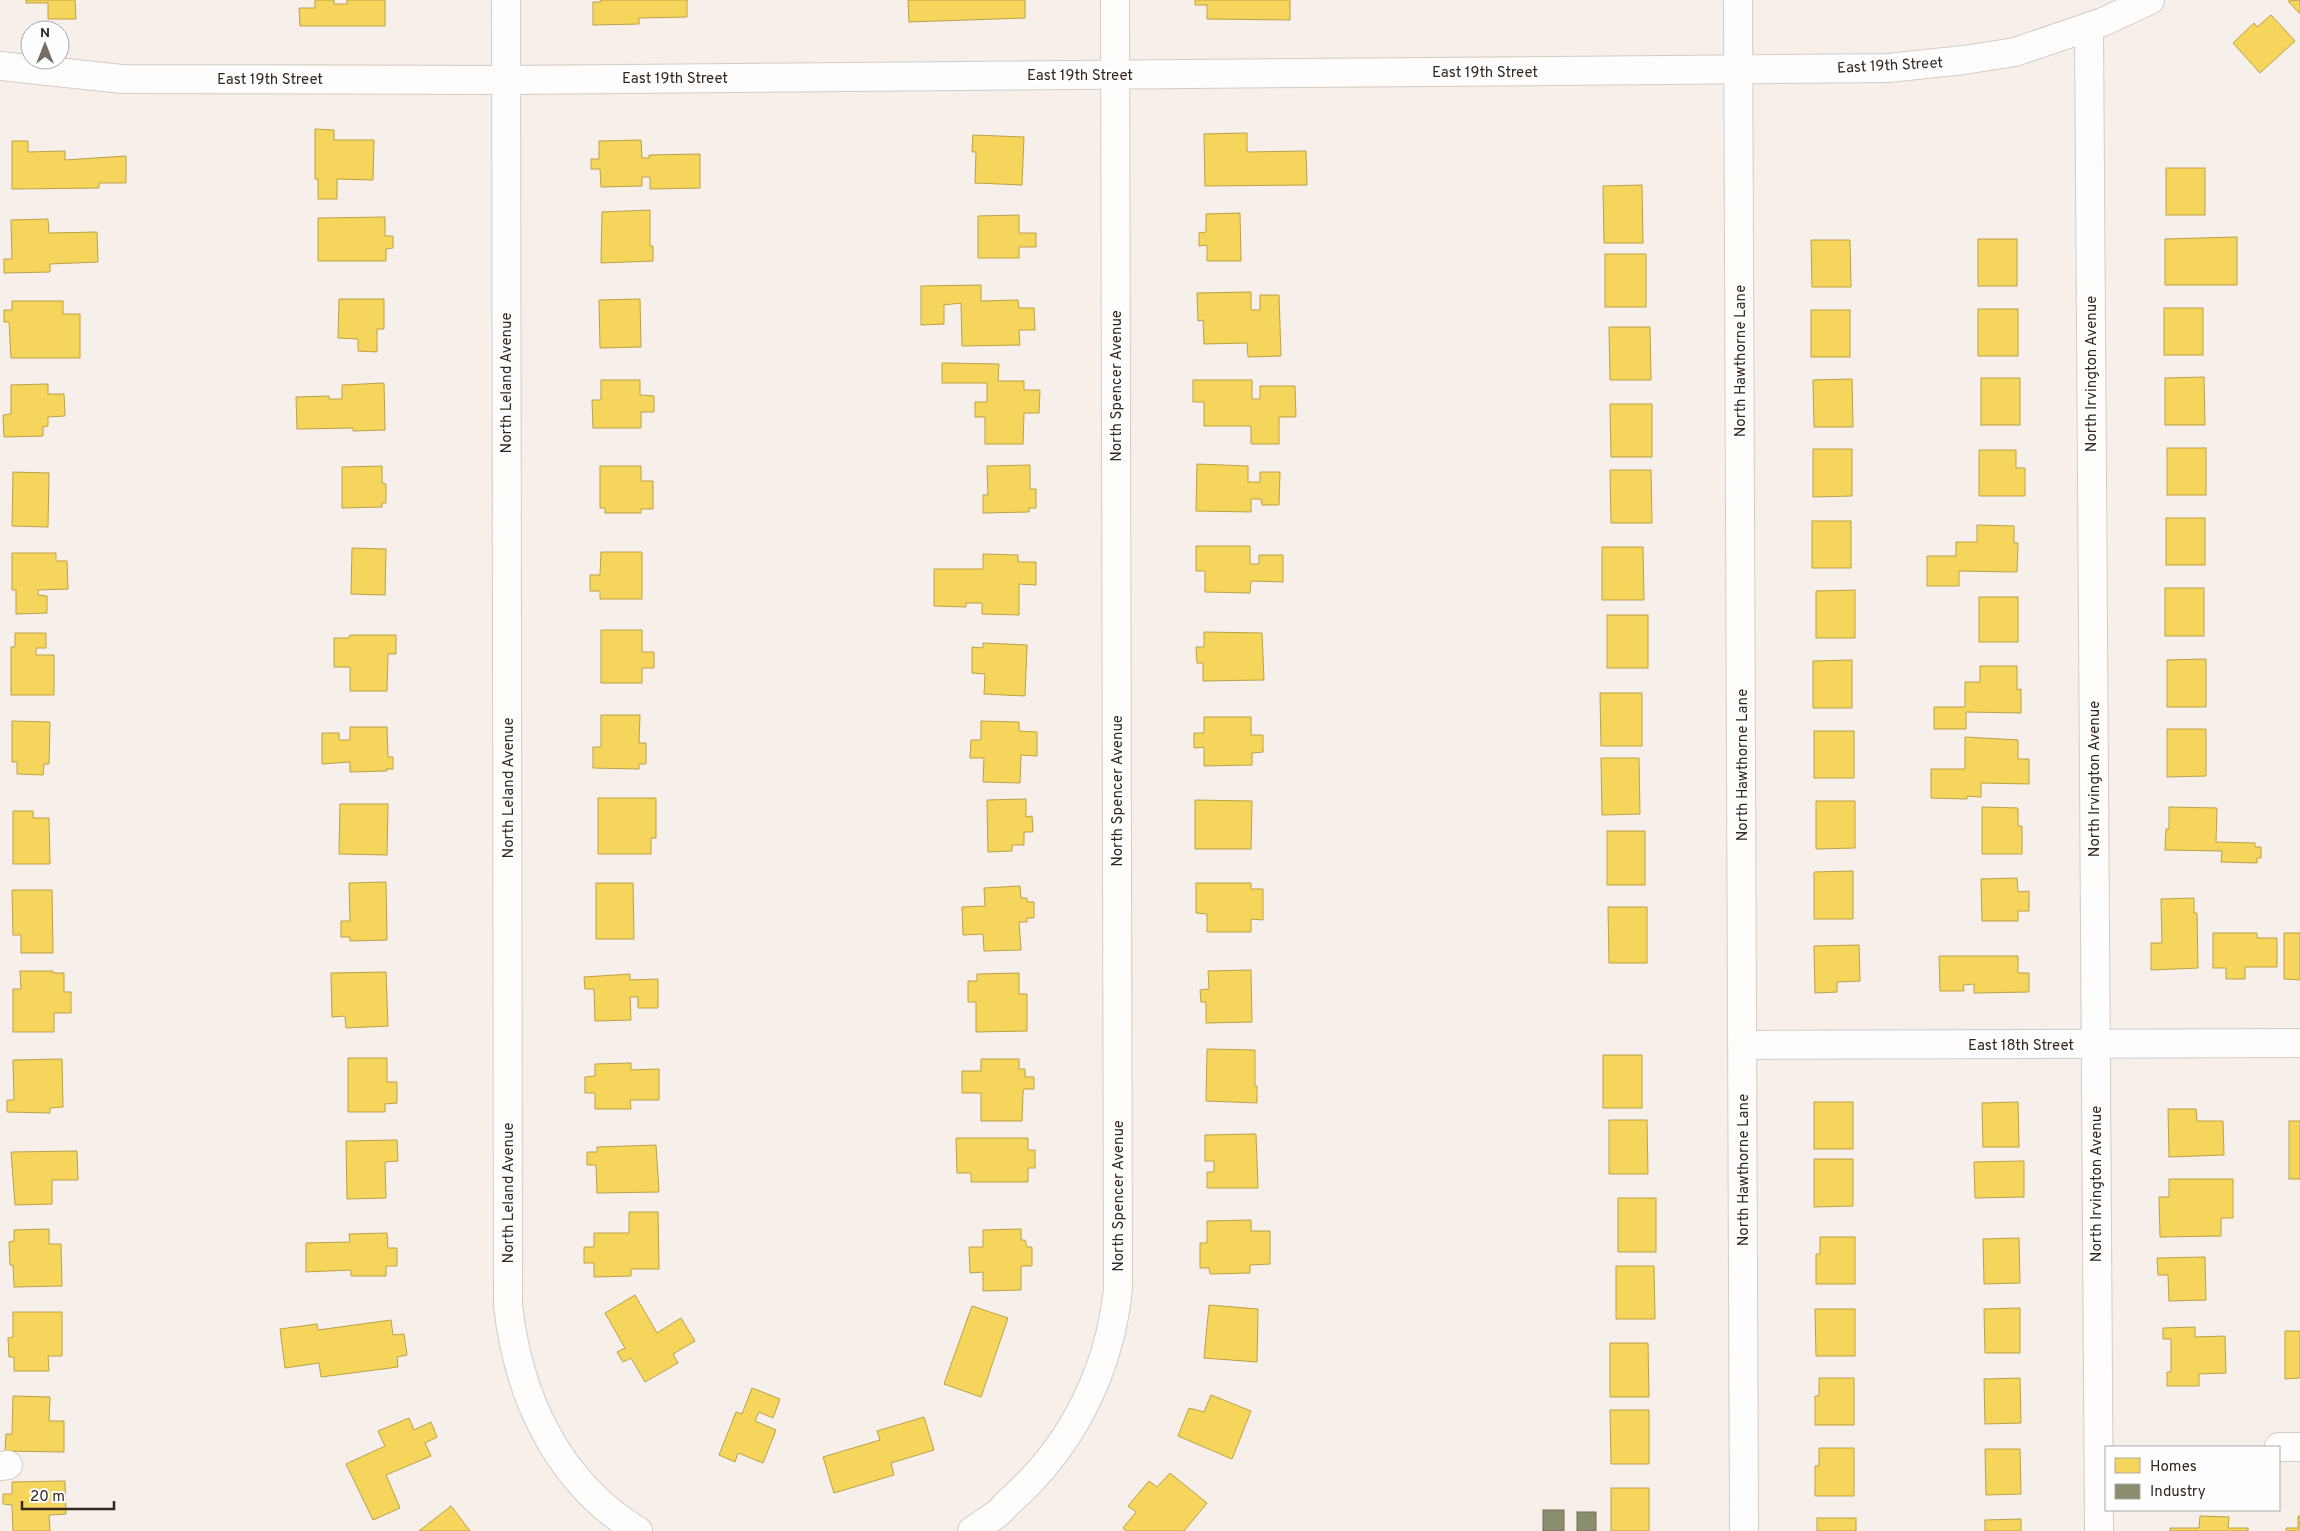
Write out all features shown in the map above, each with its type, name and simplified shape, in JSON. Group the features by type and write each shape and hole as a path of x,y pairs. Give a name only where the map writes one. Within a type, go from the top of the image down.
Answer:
{"street":[{"name":"North Leland Avenue","path":"506,0 508,1305 512,1340 520,1375 536,1414 549,1439 593,1495 625,1523 638,1531"},
{"name":"North Spencer Avenue","path":"972,1531 998,1513 1030,1483 1074,1426 1098,1374 1108,1346 1117,1304 1115,0"},
{"name":"North Hawthorne Lane","path":"1738,0 1744,1531"},
{"name":"East 19th Street","path":"0,66 122,79 505,80 1888,68 2015,52 2089,27 2150,0"},
{"name":"North Irvington Avenue","path":"2089,27 2096,1044 2102,1448 2099,1531"},
{"name":"East 18th Street","path":"1743,1045 2300,1043"},
{"path":"2280,1447 2300,1447"}],"building: Homes":[{"path":"26,0 75,0 76,19 48,19 48,3 26,3"},
{"path":"315,0 334,0 334,4 347,4 347,0 385,0 385,26 300,26 299,8 315,8"},
{"path":"600,0 687,0 687,17 639,18 639,24 593,25 593,2 601,2"},
{"path":"908,0 1025,0 1025,18 909,22"},
{"path":"1195,0 1290,0 1290,20 1207,19 1207,5 1195,5"},
{"path":"2300,0 2300,14 2288,1"},
{"path":"2271,15 2295,41 2260,73 2233,43 2254,23 2257,27"},
{"path":"315,129 334,130 334,140 374,140 373,180 337,179 337,199 318,199 318,179 315,179"},
{"path":"1247,133 1247,152 1306,151 1307,185 1205,186 1204,134"},
{"path":"973,135 1024,137 1022,185 975,183 976,152 972,152"},
{"path":"641,140 642,158 649,158 649,155 700,154 700,188 650,189 650,177 642,177 642,186 601,187 600,169 591,169 591,159 599,159 599,141"},
{"path":"12,141 28,141 28,152 65,151 65,160 126,156 126,183 99,183 99,188 12,189"},
{"path":"2166,168 2205,168 2205,215 2166,215"},
{"path":"1642,185 1643,243 1604,243 1603,186"},
{"path":"650,210 650,246 653,246 653,261 601,263 602,212"},
{"path":"1240,213 1241,261 1207,261 1207,245 1199,246 1199,233 1206,232 1206,214"},
{"path":"1019,215 1019,233 1036,233 1036,247 1019,247 1019,258 978,258 978,216"},
{"path":"385,217 385,236 393,236 393,248 386,249 386,261 318,261 318,218"},
{"path":"48,219 49,233 97,232 98,262 50,264 50,272 4,273 4,259 12,259 11,220"},
{"path":"2237,237 2237,285 2165,285 2165,239"},
{"path":"1978,239 2017,239 2017,286 1978,286"},
{"path":"1811,240 1850,240 1851,287 1812,287"},
{"path":"1605,254 1646,254 1646,307 1605,307"},
{"path":"981,285 981,301 1018,300 1019,308 1034,308 1035,330 1019,330 1020,345 962,346 961,303 944,305 944,324 921,325 921,286"},
{"path":"1251,292 1251,310 1260,310 1260,295 1279,295 1281,356 1248,357 1247,343 1204,344 1203,320 1198,321 1197,293"},
{"path":"339,299 384,299 384,329 377,329 377,352 358,351 358,339 338,338"},
{"path":"640,299 641,347 600,348 599,300"},
{"path":"12,301 63,301 63,314 80,314 80,358 11,358 9,322 4,322 4,310 12,310"},
{"path":"2164,308 2203,308 2203,355 2164,355"},
{"path":"1978,309 2018,309 2018,356 1978,356"},
{"path":"1811,310 1850,310 1850,357 1811,357"},
{"path":"1609,327 1650,327 1651,380 1610,380"},
{"path":"942,363 999,364 998,381 1024,381 1024,390 1040,390 1039,413 1024,413 1023,444 985,444 985,417 975,417 975,402 987,402 987,383 942,383"},
{"path":"2204,377 2205,425 2165,425 2165,378"},
{"path":"1981,378 2020,378 2020,425 1981,425"},
{"path":"1852,379 1853,427 1814,427 1813,380"},
{"path":"601,380 640,380 640,395 654,396 654,412 641,412 641,428 593,428 592,400 601,400"},
{"path":"1193,380 1252,380 1252,399 1260,399 1260,386 1295,386 1296,417 1279,417 1279,444 1251,444 1251,426 1204,426 1204,402 1193,402"},
{"path":"384,383 385,430 353,431 353,428 297,429 296,397 329,396 329,399 342,399 342,385"},
{"path":"48,384 48,394 64,394 65,416 48,417 48,426 43,427 43,436 4,437 3,415 11,414 11,385"},
{"path":"1610,404 1652,404 1652,457 1611,457"},
{"path":"2167,448 2206,448 2206,495 2167,495"},
{"path":"1813,449 1852,449 1852,496 1813,497"},
{"path":"1979,450 2016,450 2016,468 2025,468 2025,496 1979,496"},
{"path":"1197,464 1248,466 1248,482 1260,482 1260,472 1280,472 1279,505 1262,505 1261,499 1251,499 1251,512 1196,511"},
{"path":"1030,465 1030,489 1036,489 1036,508 1029,508 1029,512 983,513 983,495 988,495 987,466"},
{"path":"382,466 382,483 386,484 386,503 382,503 382,507 342,508 342,467"},
{"path":"600,466 641,466 641,481 653,481 653,509 641,509 641,513 605,513 605,508 600,508"},
{"path":"1610,470 1651,470 1652,523 1611,523"},
{"path":"13,472 49,473 48,527 12,526"},
{"path":"2166,518 2205,518 2205,565 2166,565"},
{"path":"1812,521 1851,521 1851,568 1812,568"},
{"path":"1977,525 2014,526 2014,543 2018,543 2017,572 1959,571 1959,586 1927,586 1927,556 1956,556 1956,542 1977,542"},
{"path":"1196,546 1250,546 1250,564 1259,564 1259,555 1283,555 1283,582 1251,581 1250,593 1205,592 1205,571 1196,571"},
{"path":"1602,547 1643,547 1644,600 1602,600"},
{"path":"352,548 386,549 385,595 351,594"},
{"path":"601,552 642,552 642,599 600,599 600,591 590,591 590,575 600,575"},
{"path":"12,553 56,553 56,561 67,561 68,589 38,590 38,595 47,596 47,613 16,614 16,590 12,590"},
{"path":"983,554 1018,555 1018,562 1036,562 1036,585 1019,584 1019,615 982,614 982,603 966,603 966,607 934,606 934,569 983,569"},
{"path":"2165,588 2204,588 2204,636 2165,636"},
{"path":"1855,590 1855,638 1816,638 1816,591"},
{"path":"1979,597 2018,597 2018,642 1979,642"},
{"path":"1607,615 1648,615 1648,668 1607,668"},
{"path":"601,630 642,630 642,652 654,652 654,668 642,668 642,683 601,683"},
{"path":"1204,632 1262,633 1264,680 1203,681 1203,663 1197,663 1196,647 1204,647"},
{"path":"15,633 46,633 46,648 36,648 36,655 54,655 54,695 11,695 11,647 15,647"},
{"path":"350,635 396,635 396,654 388,654 387,691 350,691 350,667 334,667 334,638 349,638"},
{"path":"983,643 1027,645 1025,696 984,694 985,674 972,673 972,647 983,648"},
{"path":"2206,659 2206,707 2167,707 2167,660"},
{"path":"1852,660 1852,708 1813,708 1813,661"},
{"path":"1980,666 2017,666 2017,690 2021,689 2021,713 1966,712 1966,729 1934,729 1934,707 1965,707 1965,682 1980,682"},
{"path":"1600,693 1642,693 1642,746 1601,746"},
{"path":"601,715 640,715 639,743 646,743 646,764 639,764 639,769 593,768 593,747 601,747"},
{"path":"1204,717 1251,717 1251,735 1263,735 1263,752 1252,753 1252,765 1204,766 1204,747 1194,748 1194,733 1204,733"},
{"path":"12,721 50,722 49,764 44,764 43,775 17,774 17,762 12,762"},
{"path":"981,721 1019,722 1019,731 1037,732 1037,756 1021,755 1020,783 983,782 984,758 970,758 971,740 981,740"},
{"path":"350,727 387,727 388,757 393,757 393,769 386,769 387,771 350,772 350,762 322,764 322,733 339,733 339,740 350,740"},
{"path":"2167,729 2206,729 2206,776 2167,777"},
{"path":"1814,731 1854,731 1854,778 1814,778"},
{"path":"1965,737 2018,740 2018,759 2029,759 2029,784 1981,783 1981,797 1967,796 1967,799 1931,798 1931,769 1965,769"},
{"path":"1601,758 1639,758 1640,814 1602,815"},
{"path":"598,798 656,798 656,838 651,838 651,854 598,854"},
{"path":"1026,799 1026,817 1032,816 1033,832 1024,832 1024,845 1012,845 1012,851 988,852 987,800"},
{"path":"1195,800 1252,801 1251,849 1195,849"},
{"path":"1816,801 1855,801 1855,848 1816,849"},
{"path":"340,804 388,804 387,855 339,854"},
{"path":"1982,807 2018,808 2018,826 2022,826 2022,854 1982,854"},
{"path":"2169,807 2217,808 2216,842 2255,843 2255,847 2261,847 2261,858 2257,858 2257,863 2221,862 2222,851 2165,850 2166,829 2169,829"},
{"path":"13,811 33,811 33,818 49,818 50,864 13,864"},
{"path":"1607,831 1645,831 1645,885 1607,885"},
{"path":"1853,871 1853,919 1814,919 1814,872"},
{"path":"2017,878 2018,892 2029,891 2029,911 2018,911 2018,921 1982,921 1981,879"},
{"path":"386,882 387,940 350,941 350,937 341,937 341,921 350,921 349,883"},
{"path":"596,883 633,883 634,939 596,939"},
{"path":"1196,883 1251,883 1251,889 1263,889 1263,920 1251,919 1251,932 1207,932 1207,914 1196,913"},
{"path":"1020,886 1021,898 1027,898 1027,902 1034,902 1034,918 1027,918 1027,922 1019,922 1021,950 984,951 983,934 963,935 962,907 985,906 984,888"},
{"path":"12,890 52,890 53,953 21,953 21,935 13,935"},
{"path":"2194,898 2194,913 2197,913 2198,968 2151,970 2151,943 2162,943 2161,899"},
{"path":"1608,907 1647,907 1647,963 1609,963"},
{"path":"2213,933 2257,933 2257,938 2277,938 2277,967 2245,967 2245,979 2226,979 2226,968 2213,968"},
{"path":"2284,933 2300,933 2300,980 2284,979"},
{"path":"1859,945 1860,981 1837,982 1837,992 1815,993 1814,946"},
{"path":"1939,956 2018,956 2018,973 2029,973 2029,992 1974,993 1974,984 1963,985 1964,991 1940,991"},
{"path":"1251,970 1252,1022 1206,1023 1206,1002 1201,1002 1200,990 1209,989 1208,971"},
{"path":"20,971 64,973 64,992 71,992 71,1013 54,1013 54,1032 13,1032 13,989 21,989"},
{"path":"386,972 388,1026 346,1028 345,1016 332,1017 331,973"},
{"path":"1019,973 1019,994 1027,994 1027,1031 976,1032 976,1002 968,1002 968,981 977,981 977,974"},
{"path":"630,974 630,980 658,979 658,1008 638,1008 638,997 630,997 631,1020 595,1021 594,989 585,989 584,977"},
{"path":"1207,1049 1255,1050 1257,1103 1206,1101"},
{"path":"1603,1055 1642,1055 1642,1108 1603,1108"},
{"path":"348,1058 387,1058 387,1082 397,1082 397,1103 385,1104 385,1112 348,1112"},
{"path":"62,1059 63,1107 50,1108 50,1113 7,1112 7,1100 14,1100 13,1060"},
{"path":"981,1059 1019,1059 1019,1069 1025,1069 1025,1077 1034,1077 1034,1089 1024,1089 1022,1121 981,1121 981,1093 962,1093 962,1071 981,1071"},
{"path":"631,1063 631,1070 659,1069 659,1100 630,1100 631,1109 595,1109 595,1093 585,1093 585,1077 595,1076 595,1064"},
{"path":"1814,1102 1853,1102 1853,1149 1814,1149"},
{"path":"2018,1102 2019,1147 1983,1147 1982,1103"},
{"path":"2168,1109 2196,1109 2197,1121 2223,1121 2224,1155 2169,1157"},
{"path":"1609,1120 1647,1120 1648,1174 1609,1174"},
{"path":"2289,1121 2300,1121 2300,1179 2289,1179"},
{"path":"1256,1134 1258,1188 1207,1188 1207,1172 1214,1172 1214,1161 1205,1161 1205,1135"},
{"path":"956,1138 1028,1138 1028,1150 1035,1150 1035,1168 1028,1168 1028,1182 971,1182 971,1173 957,1173"},
{"path":"397,1140 398,1161 385,1162 386,1198 347,1199 346,1141"},
{"path":"656,1145 659,1192 597,1193 596,1165 587,1165 587,1152 597,1152 597,1147"},
{"path":"77,1151 78,1180 52,1180 52,1204 15,1205 11,1152"},
{"path":"1814,1159 1853,1159 1853,1206 1814,1207"},
{"path":"2024,1161 2024,1197 1975,1198 1974,1162"},
{"path":"2169,1179 2233,1179 2233,1218 2221,1218 2221,1236 2160,1237 2159,1197 2169,1197"},
{"path":"1618,1198 1656,1198 1656,1252 1618,1252"},
{"path":"629,1212 658,1212 659,1269 631,1269 631,1276 594,1277 594,1263 584,1263 584,1247 594,1247 594,1233 629,1233"},
{"path":"1251,1220 1251,1231 1270,1231 1270,1264 1250,1265 1250,1273 1210,1274 1209,1268 1200,1268 1200,1243 1207,1243 1207,1221"},
{"path":"49,1229 49,1244 61,1244 62,1286 14,1287 13,1265 10,1265 9,1242 14,1241 14,1230"},
{"path":"1021,1229 1021,1240 1025,1240 1027,1247 1032,1247 1032,1266 1021,1266 1021,1290 983,1291 983,1272 970,1273 969,1247 983,1247 983,1230"},
{"path":"387,1233 388,1248 397,1248 397,1266 386,1266 386,1276 351,1276 351,1270 306,1272 306,1243 350,1242 349,1234"},
{"path":"1820,1237 1855,1237 1855,1284 1816,1284 1816,1254 1820,1254"},
{"path":"2019,1238 2020,1283 1984,1284 1983,1239"},
{"path":"2205,1257 2206,1300 2169,1301 2168,1275 2158,1275 2157,1258"},
{"path":"1616,1266 1654,1266 1655,1319 1616,1319"},
{"path":"635,1295 657,1333 681,1318 695,1341 673,1354 678,1363 645,1382 631,1358 623,1362 617,1352 625,1348 605,1313"},
{"path":"1209,1305 1258,1309 1257,1362 1204,1358"},
{"path":"972,1306 1008,1318 981,1397 944,1384"},
{"path":"2020,1308 2020,1353 1985,1353 1984,1309"},
{"path":"1815,1309 1855,1309 1855,1356 1816,1356"},
{"path":"13,1312 62,1312 62,1356 48,1356 49,1371 14,1371 14,1357 9,1357 8,1338 13,1337"},
{"path":"391,1320 393,1335 404,1334 407,1355 397,1357 398,1367 321,1377 319,1363 285,1368 280,1329 317,1324 318,1330"},
{"path":"2195,1327 2195,1337 2225,1336 2226,1373 2199,1374 2199,1386 2167,1386 2167,1372 2171,1372 2171,1339 2163,1339 2163,1328"},
{"path":"2285,1331 2300,1331 2300,1378 2285,1379"},
{"path":"1610,1343 1648,1343 1649,1397 1610,1397"},
{"path":"1819,1378 1854,1378 1854,1425 1815,1425 1815,1396 1819,1396"},
{"path":"2020,1378 2021,1423 1985,1424 1984,1379"},
{"path":"752,1388 780,1399 773,1418 759,1412 755,1421 776,1430 763,1463 738,1453 735,1462 719,1455 736,1412 742,1414"},
{"path":"1211,1395 1251,1411 1232,1459 1178,1436 1189,1408 1204,1412"},
{"path":"13,1396 50,1397 49,1421 64,1421 64,1452 5,1451 6,1434 12,1434"},
{"path":"1610,1410 1649,1410 1649,1464 1611,1464"},
{"path":"924,1417 934,1450 891,1463 894,1475 834,1493 823,1457 880,1440 877,1431"},
{"path":"409,1418 414,1430 431,1422 437,1437 425,1443 431,1456 386,1475 400,1508 373,1520 346,1464 385,1446 378,1431"},
{"path":"1819,1448 1854,1448 1854,1496 1815,1496 1815,1466 1819,1466"},
{"path":"1985,1449 2020,1449 2021,1494 1986,1495"},
{"path":"1170,1473 1207,1503 1184,1531 1126,1531 1123,1528 1136,1512 1128,1506 1149,1481 1157,1487"},
{"path":"65,1481 66,1514 49,1515 50,1531 13,1531 12,1505 3,1504 3,1494 12,1494 12,1482"},
{"path":"1611,1488 1649,1488 1649,1531 1611,1531"},
{"path":"451,1506 470,1531 419,1531"},
{"path":"2200,1516 2229,1517 2228,1528 2248,1528 2248,1531 2170,1531 2170,1528 2199,1528"},
{"path":"2298,1516 2300,1516 2300,1531 2286,1531 2286,1528 2298,1528"},
{"path":"1817,1518 1856,1518 1856,1531 1817,1531"},
{"path":"2021,1519 2021,1531 1985,1531 1985,1520"}],"building: Industry":[{"path":"1543,1510 1564,1510 1564,1531 1543,1531"},
{"path":"1577,1512 1596,1512 1596,1531 1577,1531"}]}
